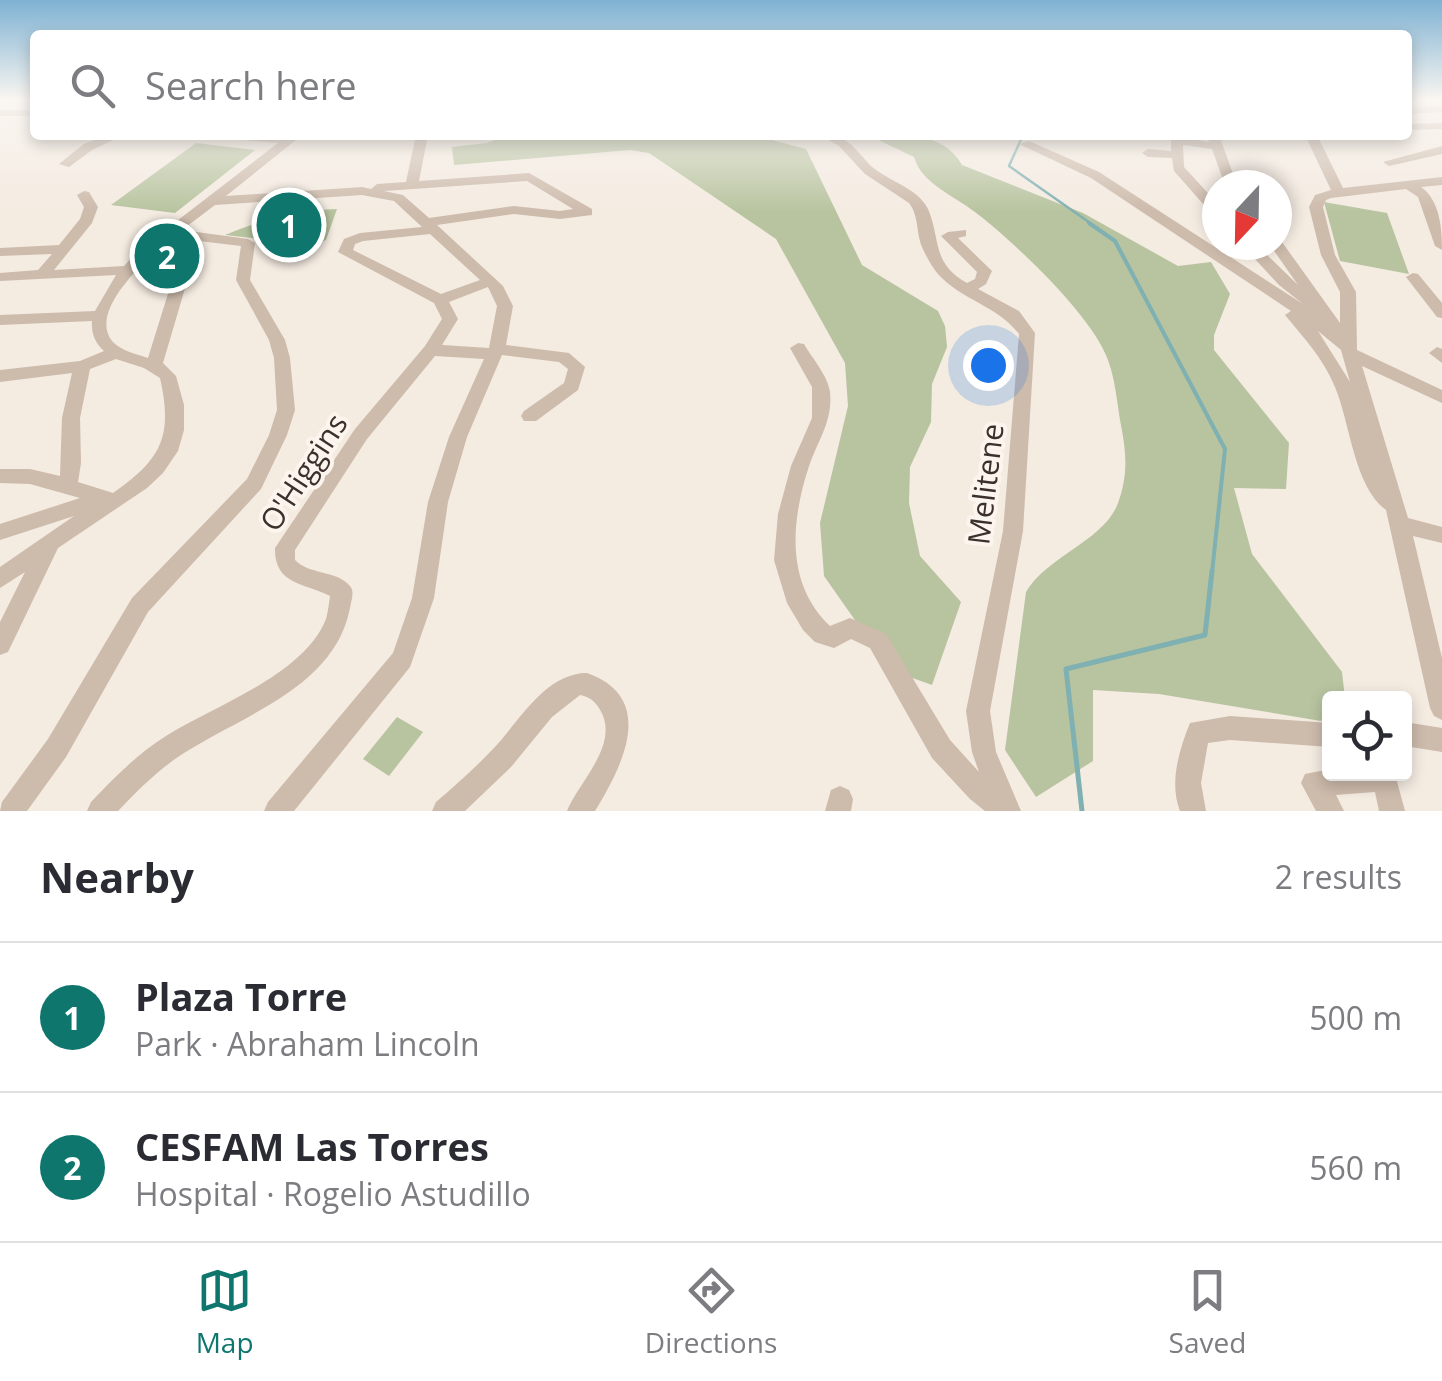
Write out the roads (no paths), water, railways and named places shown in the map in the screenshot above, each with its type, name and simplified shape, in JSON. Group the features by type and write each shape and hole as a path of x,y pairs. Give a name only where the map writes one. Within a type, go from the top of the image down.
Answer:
{"street":[{"path":"65,164 106,140"},
{"path":"0,579 109,500 153,475 173,444 172,389 168,376 154,366 115,353 100,331 99,316 128,270 289,140"},
{"path":"412,184 421,140"},
{"name":"Melitene","path":"836,140 869,172 914,200 921,209 928,247 941,268 967,290 1013,315 1029,339 1013,532 979,692 984,752 1007,811"},
{"path":"1148,154 1176,144 1215,140 1226,170"},
{"path":"1312,140 1338,192"},
{"path":"1025,144 1070,162 1306,314 1350,351 1442,397"},
{"path":"1176,144 1178,168 1202,194"},
{"path":"1389,162 1442,150"},
{"path":"1048,170 1070,162"},
{"path":"211,201 529,177 586,212 520,216 487,226"},
{"path":"1442,182 1338,192 1320,198 1316,208 1328,255 1348,292 1350,351 1433,639 1442,708"},
{"path":"1410,186 1424,195 1442,246"},
{"path":"277,811 402,659 423,598 438,502 496,352 505,306 491,280 398,198 362,191"},
{"path":"42,274 87,220 92,206 84,196"},
{"path":"491,280 440,300 345,252 349,242 360,237 514,210 560,215"},
{"path":"11,811 56,748 140,605 254,484 286,410 277,340 243,280 248,243 170,233"},
{"path":"961,233 948,236 985,271 981,281 967,290"},
{"path":"154,366 192,236"},
{"path":"0,252 64,249"},
{"path":"1263,260 1284,282 1328,315"},
{"path":"1288,260 1350,351"},
{"path":"1223,263 1234,276 1299,320 1321,347 1352,412 1368,469 1398,517 1442,535"},
{"path":"0,277 128,270"},
{"path":"1413,278 1442,313"},
{"name":"O'Higgins","path":"100,811 150,762 177,742 271,693 320,646 341,611 342,592 330,582 296,575 287,569 283,561 286,548 360,434 449,323 449,310 440,300"},
{"path":"0,320 99,316"},
{"path":"798,348 821,387 821,418 800,466 788,514 784,560 798,603 823,635 834,638 850,628 878,642 940,749 979,790 1007,811"},
{"path":"431,350 563,357 576,368 572,386 530,416"},
{"path":"0,393 6,375 82,366 115,353"},
{"path":"68,486 71,418 82,366"},
{"path":"0,476 30,474 52,478 109,500"},
{"path":"0,532 109,500"},
{"path":"0,645 51,542"},
{"path":"445,811 546,710 574,686 590,684 606,695 616,717 616,740 602,775 580,811"},
{"path":"1193,811 1188,801 1198,732 1230,728 1322,734"},
{"path":"1412,735 1442,740"},
{"path":"1331,811 1314,784 1340,781"},
{"path":"1385,781 1392,811"}],"waterway":[{"path":"1021,140 1009,166 1093,225"},
{"path":"1089,223 1115,241 1225,449 1212,573"},
{"path":"1082,811 1066,669 1205,635 1212,571"}],"place":[{"name":"Plaza Torre","path":"289,225"},
{"name":"CESFAM Las Torres","path":"167,256"}]}
